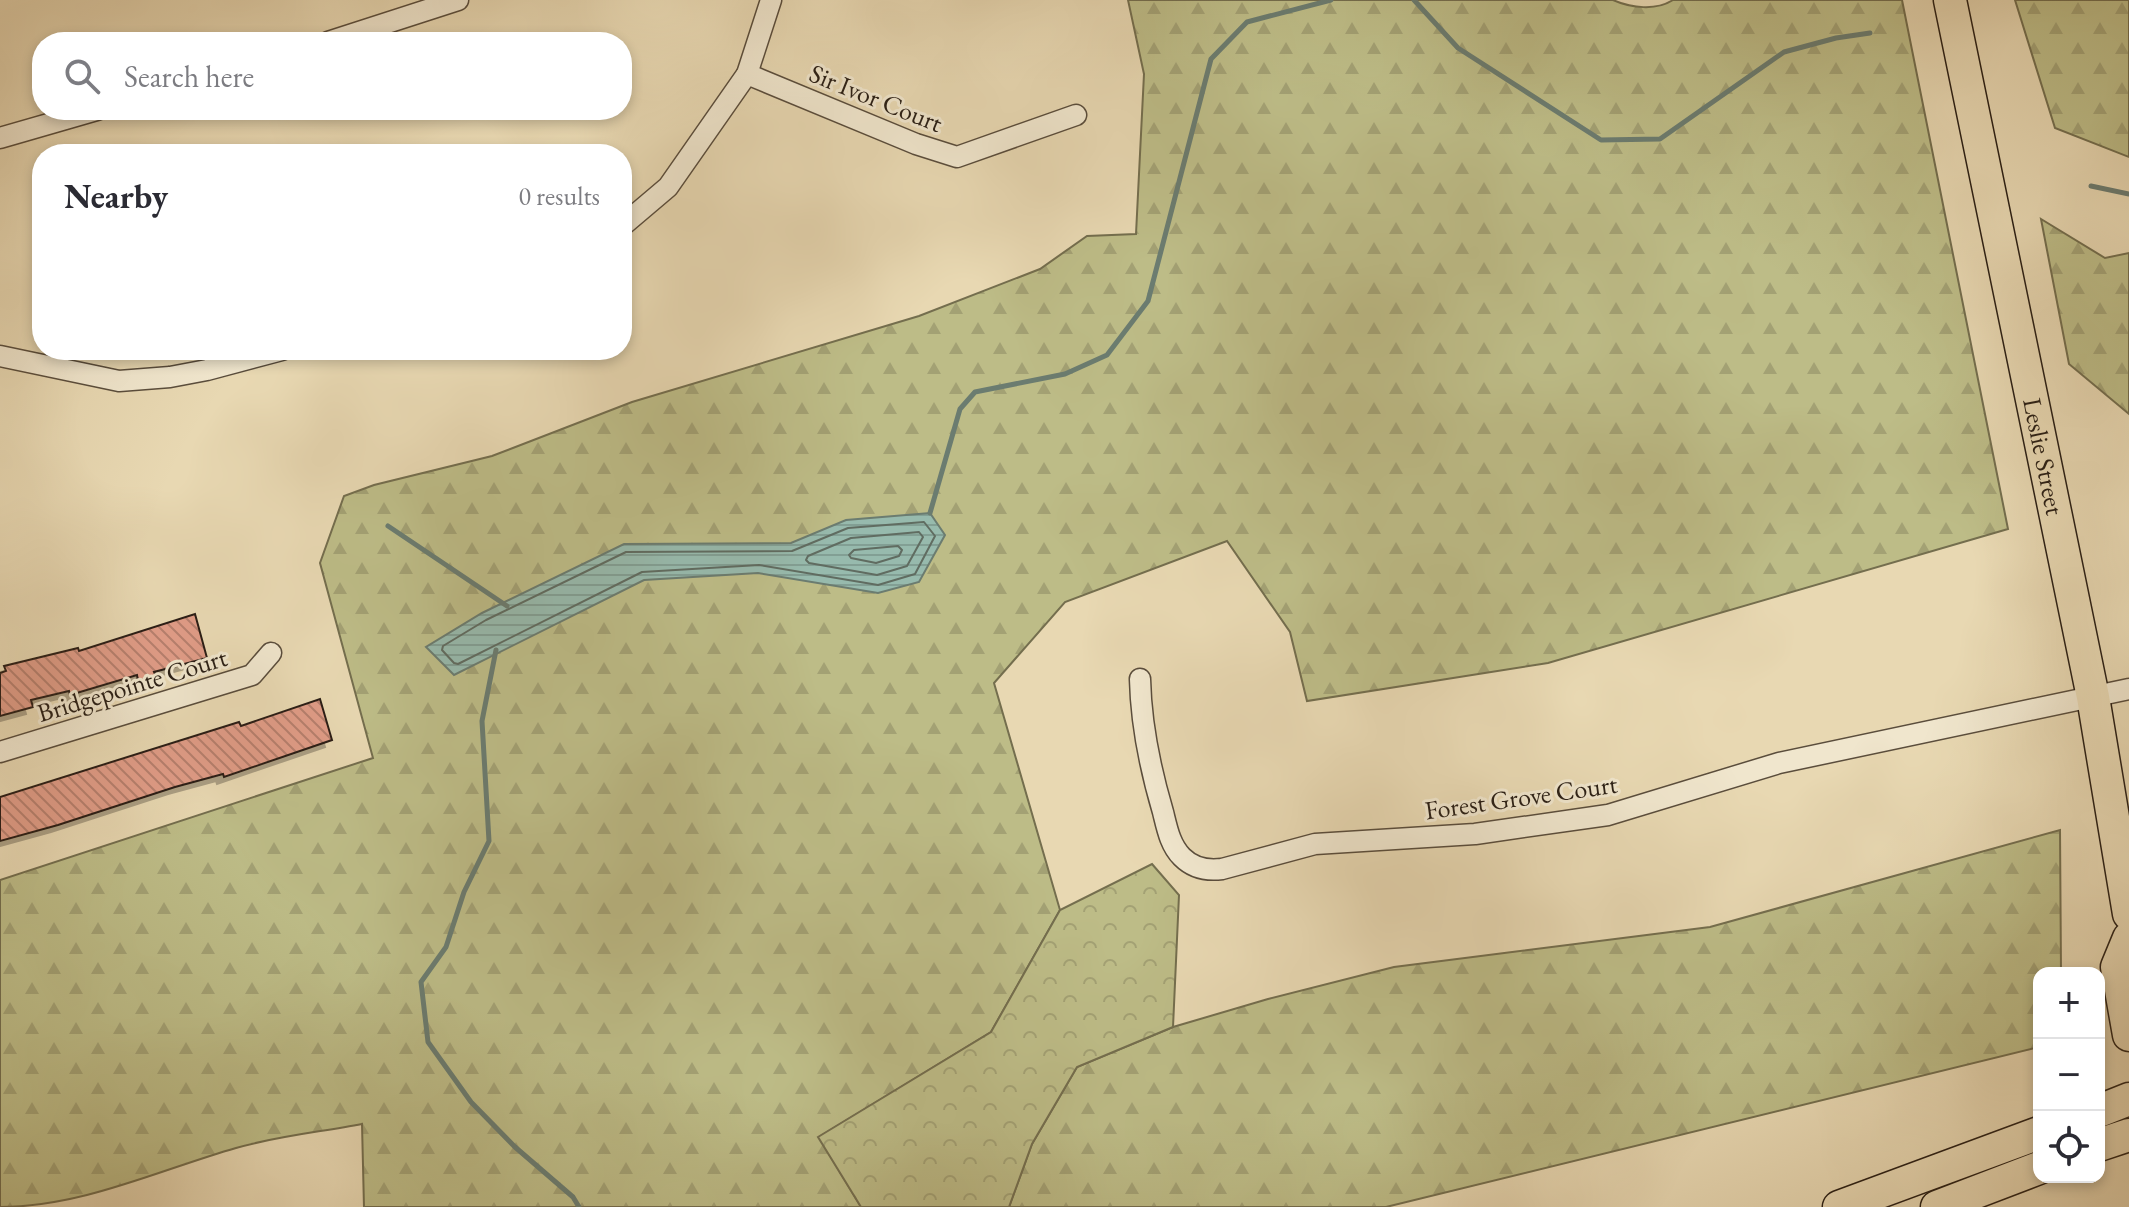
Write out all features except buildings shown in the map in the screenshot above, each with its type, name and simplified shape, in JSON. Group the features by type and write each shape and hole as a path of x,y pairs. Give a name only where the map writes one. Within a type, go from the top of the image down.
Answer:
{"main road":[{"name":"Leslie Street","path":"1950,0 2093,697 2129,914"},
{"path":"2129,938 2117,967 2129,1035"},
{"path":"2105,1109 2129,1099"},
{"path":"1839,1207 2033,1135"},
{"path":"2105,1143 2129,1135"},
{"path":"1937,1207 2033,1170"}],"street":[{"path":"359,32 458,0"},
{"path":"632,218 668,187 747,74 771,0"},
{"name":"Sir Ivor Court","path":"747,74 916,144 957,157 1076,115"},
{"path":"0,138 62,120"},
{"path":"0,356 119,381 170,377 244,360"},
{"name":"Bridgepointe Court","path":"0,752 252,675 271,653"},
{"name":"Forest Grove Court","path":"1140,679 1150,767 1172,841 1187,861 1210,870 1315,844 1475,834 1608,815 1779,763 2129,689"}],"green space":[{"path":"1128,0 1613,0 1643,7 1659,6 1673,0 1902,0 2008,529 1548,663 1307,701 1290,632 1227,541 1065,602 994,683 1060,910 991,1032 819,1137 861,1207 364,1207 362,1124 252,1144 120,1186 61,1201 0,1207 0,880 373,758 320,563 344,496 374,485 492,456 632,402 919,316 1040,269 1087,236 1136,234 1144,74"},
{"path":"2015,0 2129,0 2129,157 2055,128"},
{"path":"2041,219 2105,258 2129,253 2129,414 2069,364"},
{"path":"2060,830 2061,967 2033,967 2033,1048 1386,1207 1009,1207 1032,1144 1077,1067 1173,1027 1394,967 1710,927"},
{"path":"1152,864 1179,895 1173,1027 1077,1067 1032,1144 1009,1207 861,1207 818,1137 991,1032 1060,910"}],"water":[{"path":"930,513 945,535 919,582 878,593 758,573 644,580 454,675 426,647 482,613 624,544 791,543 846,520"}],"waterway":[{"path":"930,513 960,409 975,392 1065,374 1107,355 1148,301 1211,59 1247,22 1331,0"},
{"path":"1414,0 1458,48 1601,140 1660,139 1784,52 1836,38 1870,33"},
{"path":"2091,186 2129,194"},
{"path":"388,526 507,606"},
{"path":"496,650 482,721 489,841 464,892 446,947 421,982 428,1042 471,1102 515,1147 573,1197 579,1207"}]}
